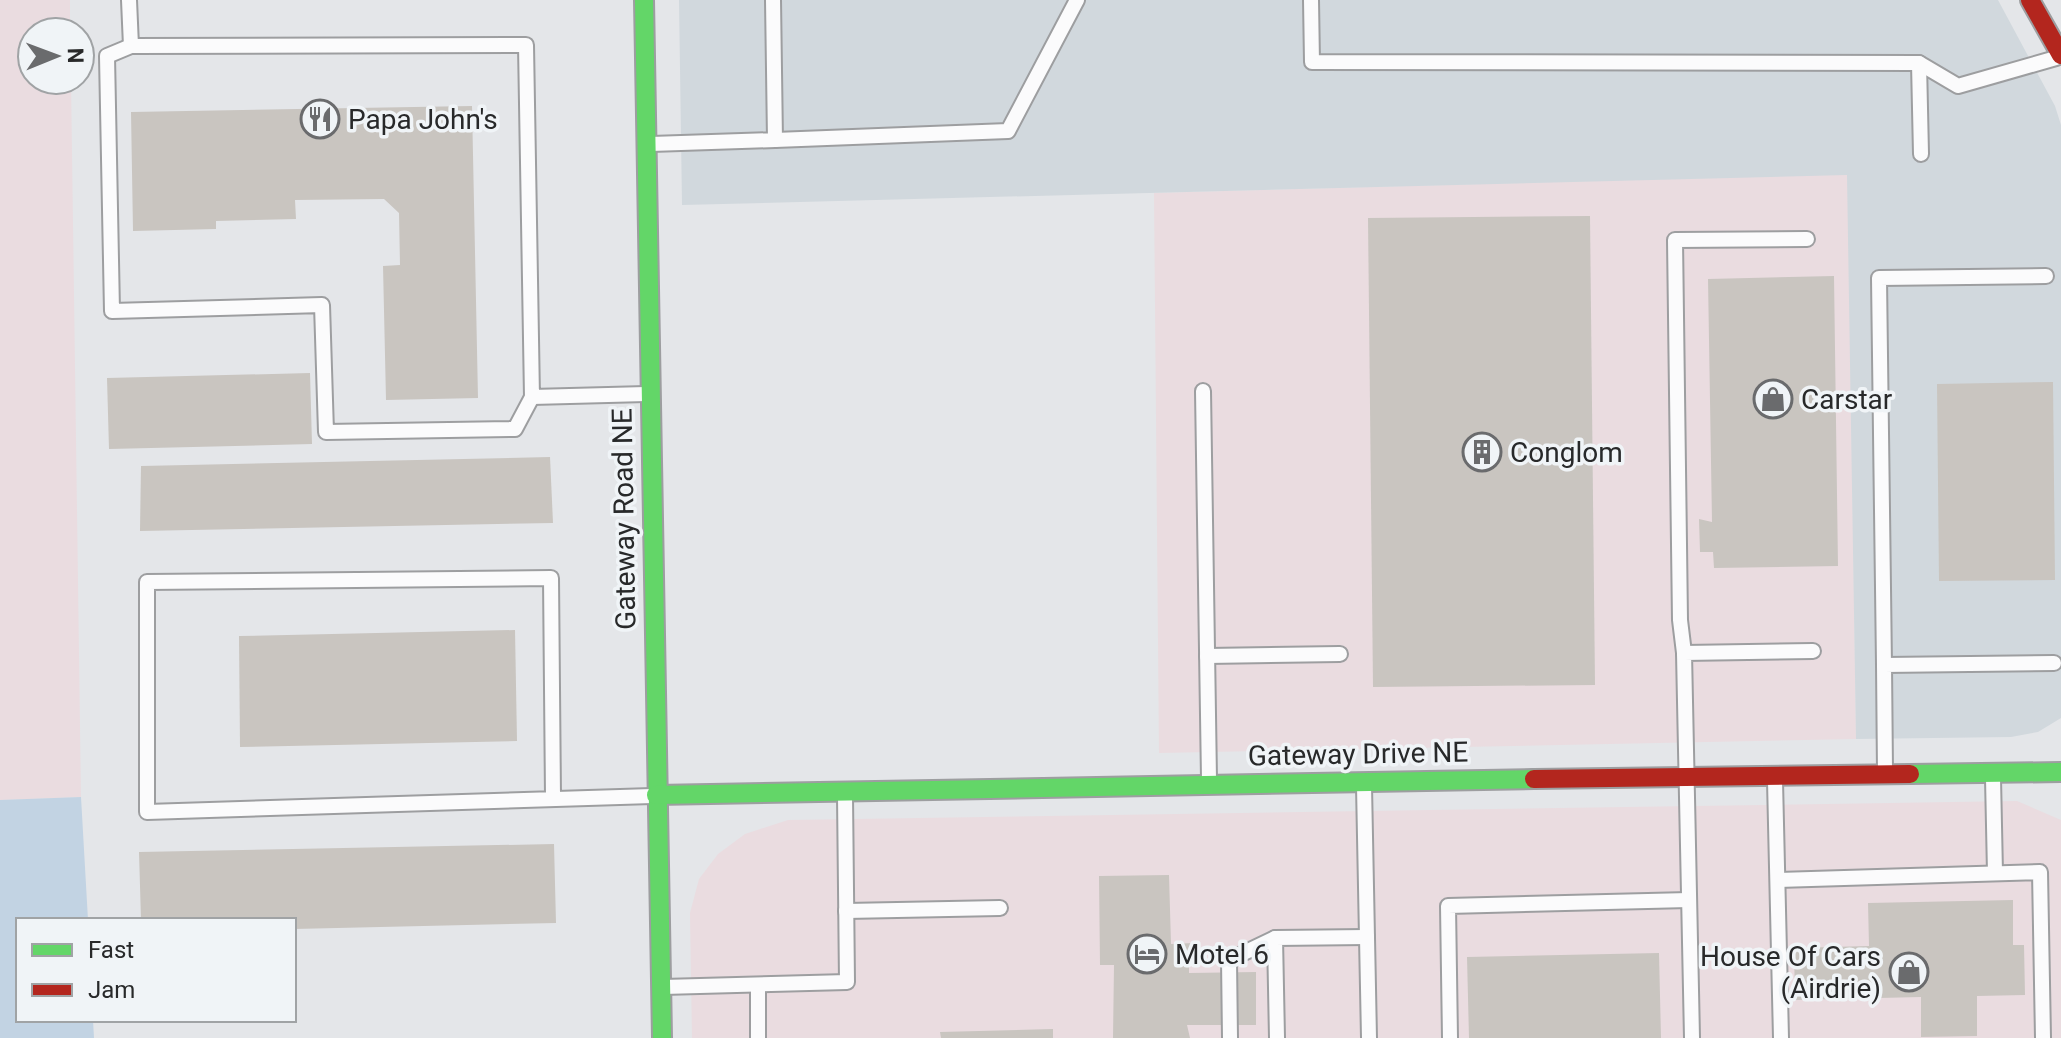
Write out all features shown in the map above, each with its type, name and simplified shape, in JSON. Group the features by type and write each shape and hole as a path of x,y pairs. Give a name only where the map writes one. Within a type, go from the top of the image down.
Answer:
{"street":[{"name":"Gateway Road NE","path":"644,0 662,1038"},
{"path":"2030,0 2061,56"},
{"name":"Gateway Drive NE","path":"656,795 2061,772"}],"lane":[{"path":"129,0 131,46"},
{"path":"773,0 775,140"},
{"path":"646,144 1008,131 1077,0"},
{"path":"1311,0 1312,62 1919,63 1958,86 2061,56"},
{"path":"526,45 532,397 515,429 326,432 322,305 112,311 107,56 131,46 526,45"},
{"path":"1919,63 1921,154"},
{"path":"1692,1038 1684,653 1680,620 1675,240 1807,239"},
{"path":"1885,775 1879,278 2046,276"},
{"path":"1203,391 1209,784"},
{"path":"532,397 650,394"},
{"path":"553,797 551,578 147,582 147,812 656,795"},
{"path":"1684,653 1813,651"},
{"path":"1207,656 1340,654"},
{"path":"1884,665 2054,663"},
{"path":"1993,773 1995,873"},
{"path":"1775,776 1781,1038"},
{"path":"1364,782 1369,1038"},
{"path":"661,987 847,982 845,791"},
{"path":"1778,880 2040,872 2043,1038"},
{"path":"1450,1038 1448,906 1689,900"},
{"path":"846,911 1000,908"},
{"path":"1230,1038 1229,960 1275,938 1367,937"},
{"path":"1275,938 1277,1038"},
{"path":"758,985 758,1038"}],"shaded area":[{"path":"0,0 70,0 70,16 16,16 16,96 71,96 81,797 0,800"},
{"path":"679,0 1998,0 2055,106 2061,125 2061,718 2038,732 2011,737 1856,739 1847,175 682,205"},
{"path":"1848,174 1856,739 1159,753 1154,193"},
{"path":"81,797 88,918 16,918 16,1022 93,1022 94,1038 0,1038 0,800"},
{"path":"2017,801 2061,820 2061,1038 692,1038 690,913 699,879 718,854 745,834 788,820"}],"building":[{"path":"472,106 478,398 386,400 383,266 400,265 399,213 384,199 295,200 296,219 216,221 216,229 133,231 131,112"},
{"name":"Conglom","path":"1590,216 1595,685 1373,687 1368,218"},
{"name":"Carstar","path":"1834,276 1838,566 1714,568 1713,552 1700,552 1699,519 1712,522 1708,279"},
{"path":"310,373 312,444 109,449 107,378"},
{"path":"2053,382 2055,580 1939,581 1937,384"},
{"path":"550,457 553,523 140,531 141,466"},
{"path":"515,630 517,741 240,747 239,636"},
{"path":"554,844 556,923 296,929 296,918 141,918 139,852"},
{"name":"Motel 6","path":"1169,875 1171,944 1194,943 1194,964 1189,964 1189,973 1256,972 1256,1025 1187,1025 1190,1038 1113,1038 1114,965 1100,965 1099,876"},
{"name":"House Of Cars (Airdrie)","path":"2013,900 2013,945 2024,945 2025,995 1977,996 1977,1036 1921,1037 1921,997 1795,1000 1794,948 1869,946 1868,903"},
{"path":"1659,953 1661,1038 1469,1038 1467,957"},
{"path":"1053,1029 1053,1038 941,1038 940,1032"}],"traffic: fast":[{"path":"644,0 662,1038"},
{"path":"1910,774 2061,772"},
{"path":"656,795 1534,779"}],"traffic: jam":[{"path":"2030,0 2061,55"},
{"path":"1534,779 1910,774"}],"place":[{"name":"Papa John's","path":"320,119"},
{"name":"Carstar","path":"1773,399"},
{"name":"Conglom","path":"1482,452"},
{"name":"Motel 6","path":"1147,954"},
{"name":"House Of Cars (Airdrie)","path":"1909,972"}]}
